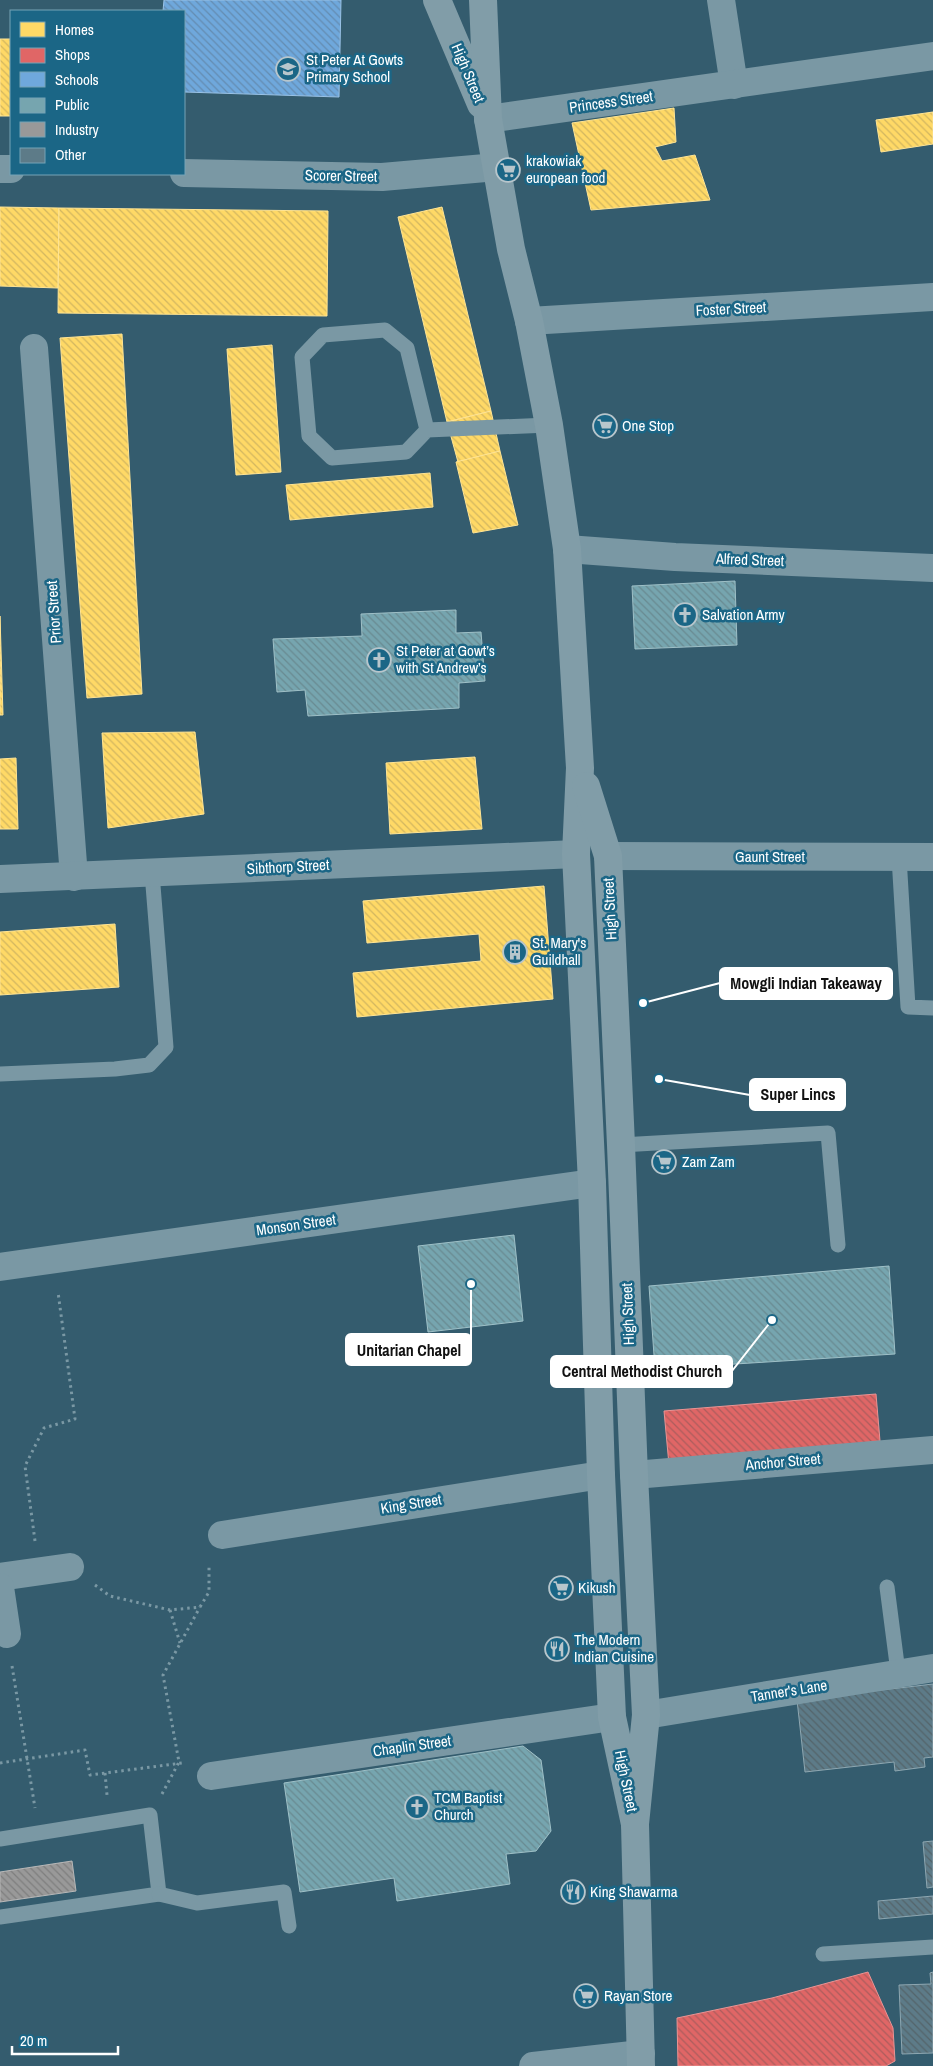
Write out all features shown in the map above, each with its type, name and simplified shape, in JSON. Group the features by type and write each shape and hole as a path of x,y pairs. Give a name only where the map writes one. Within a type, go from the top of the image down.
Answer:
{"street":[{"name":"High Street","path":"437,0 488,120"},
{"name":"High Street","path":"483,0 488,120"},
{"path":"721,0 734,85"},
{"name":"Princess Street","path":"488,120 933,56"},
{"path":"488,120 511,249 529,321 549,425 567,549 580,768"},
{"name":"Scorer Street","path":"185,172 382,177 497,167"},
{"name":"Foster Street","path":"529,321 933,297"},
{"name":"Prior Street","path":"34,348 74,877"},
{"name":"Alfred Street","path":"567,549 675,557 933,568"},
{"name":"High Street","path":"580,768 576,854 592,1183 601,1475 612,1718 635,1824"},
{"name":"High Street","path":"580,768 608,856 646,1714 635,1824"},
{"name":"Sibthorp Street","path":"0,879 576,854"},
{"name":"Gaunt Street","path":"608,856 933,857"},
{"name":"Monson Street","path":"0,1267 592,1183"},
{"name":"Anchor Street","path":"634,1475 933,1450"},
{"name":"King Street","path":"222,1535 601,1475"},
{"path":"0,1577 70,1567"},
{"path":"0,1587 7,1634"},
{"name":"Tanner's Lane","path":"646,1714 898,1672 933,1668"},
{"name":"Chaplin Street","path":"211,1776 612,1718"},
{"path":"533,2066 641,2060 635,1824"}],"lane":[{"path":"428,430 407,348 385,330 323,336 302,357 309,436 332,458 406,452 428,430 549,425"},
{"path":"899,857 908,1007 933,1008"},
{"path":"0,1074 115,1069 149,1065 166,1046 152,873"},
{"path":"621,1145 828,1132 838,1245"},
{"path":"887,1587 898,1672"},
{"path":"0,1839 150,1815 159,1894"},
{"path":"0,1918 159,1894 197,1903 284,1892 290,1926"},
{"path":"823,1954 933,1947"}],"path":[{"path":"39,1571 25,1466 44,1428 75,1419 54,1260"},
{"path":"150,1815 179,1762 163,1675 209,1592 209,1550 222,1535"},
{"path":"70,1567 110,1596 170,1610 200,1607"},
{"path":"170,1610 180,1643"},
{"path":"7,1634 38,1833"},
{"path":"0,1763 85,1750 90,1775 179,1762 211,1776"}],"building: Homes":[{"path":"0,39 10,39 10,116 0,116"},
{"path":"674,108 676,142 655,147 662,161 695,155 710,200 591,210 572,123"},
{"path":"933,112 933,144 881,152 876,120"},
{"path":"0,207 59,208 58,288 0,286"},
{"path":"442,207 491,411 447,422 398,217"},
{"path":"59,208 328,211 327,316 58,313"},
{"path":"122,334 142,694 87,698 60,338"},
{"path":"272,345 281,472 236,475 227,349"},
{"path":"491,411 500,451 458,462 447,422"},
{"path":"500,451 518,525 473,533 456,462"},
{"path":"430,473 433,507 290,520 286,485"},
{"path":"0,616 3,715 0,715"},
{"path":"195,732 204,814 108,828 102,733"},
{"path":"475,757 482,829 390,834 386,763"},
{"path":"16,758 18,829 0,829 0,759"},
{"name":"St. Mary's Guildhall","path":"544,886 553,999 357,1017 353,973 481,961 479,934 367,943 363,901"},
{"path":"115,924 119,987 0,995 0,932"}],"building: Shops":[{"path":"876,1394 880,1441 669,1465 664,1411"},
{"path":"868,1972 893,2028 895,2061 886,2066 678,2066 677,2018 772,1998"}],"building: Schools":[{"path":"164,0 341,0 339,97 185,92 185,10 163,10"}],"building: Public":[{"name":"Salvation Army","path":"735,581 737,645 635,649 632,586"},
{"name":"St Peter at Gowt’s with St Andrew’s","path":"456,610 456,633 481,632 485,681 459,683 459,708 308,716 305,690 277,692 273,639 362,636 361,614"},
{"path":"514,1235 523,1321 428,1332 418,1246"},
{"path":"889,1266 895,1354 655,1369 649,1286"},
{"name":"TCM Baptist Church","path":"523,1746 541,1760 551,1831 536,1851 506,1854 510,1884 397,1901 394,1878 300,1892 284,1783"}],"building: Industry":[{"path":"72,1861 76,1891 0,1902 0,1872"}],"building: Other":[{"path":"933,1684 933,1757 924,1758 925,1767 895,1771 894,1762 805,1772 797,1700"},
{"path":"933,1841 933,1887 927,1888 923,1842"},
{"path":"933,1896 933,1914 879,1919 878,1901"},
{"path":"933,1972 933,2053 902,2054 899,1985 931,1984 930,1973"}],"place":[{"name":"St Peter At Gowts Primary School","path":"288,69"},
{"name":"krakowiak european food","path":"508,170"},
{"name":"One Stop","path":"605,426"},
{"name":"Salvation Army","path":"685,615"},
{"name":"St Peter at Gowt’s with St Andrew’s","path":"379,660"},
{"name":"St. Mary's Guildhall","path":"515,952"},
{"name":"Mowgli Indian Takeaway","path":"643,1003"},
{"name":"Super Lincs","path":"659,1079"},
{"name":"Zam Zam","path":"664,1162"},
{"name":"Unitarian Chapel","path":"471,1284"},
{"name":"Central Methodist Church","path":"772,1320"},
{"name":"Kikush","path":"561,1588"},
{"name":"The Modern Indian Cuisine","path":"557,1649"},
{"name":"TCM Baptist Church","path":"417,1807"},
{"name":"King Shawarma","path":"573,1892"},
{"name":"Rayan Store","path":"586,1996"}]}
